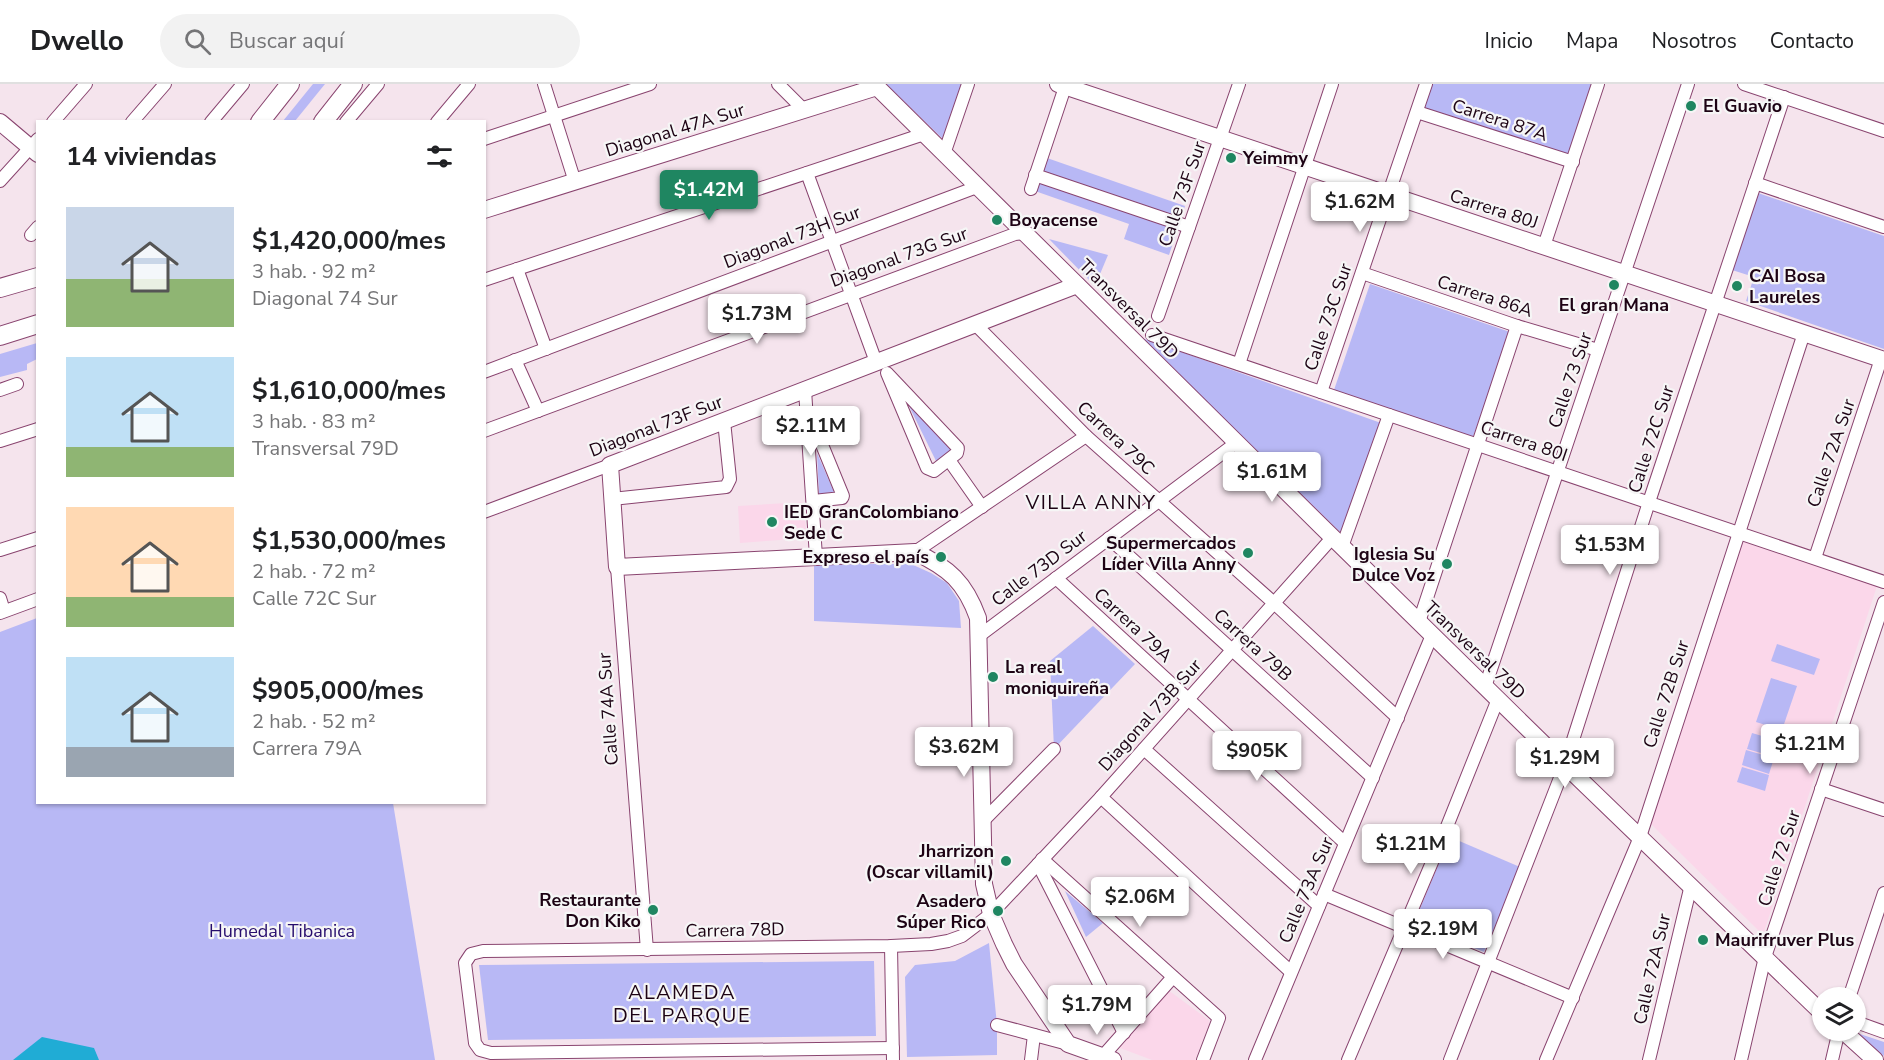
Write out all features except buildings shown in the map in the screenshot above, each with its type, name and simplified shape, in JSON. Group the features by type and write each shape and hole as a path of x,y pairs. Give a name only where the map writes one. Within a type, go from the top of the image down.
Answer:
{"main road":[{"path":"262,120 290,84"},
{"path":"324,120 354,84"},
{"path":"0,288 36,278"},
{"path":"0,336 36,325"}],"street":[{"path":"55,120 86,84"},
{"path":"134,120 165,84"},
{"path":"213,120 243,84"},
{"path":"348,120 378,84"},
{"path":"439,120 469,84"},
{"path":"544,84 575,182"},
{"path":"486,138 650,84"},
{"path":"778,84 804,110"},
{"path":"944,154 968,84"},
{"name":"Calle 73F Sur","path":"1158,316 1239,84"},
{"path":"1239,364 1332,84"},
{"name":"Calle 73C Sur","path":"1322,392 1426,84"},
{"path":"1544,246 1598,84"},
{"name":"Calle 73 Sur","path":"1348,1060 1405,928 1492,693 1558,472 1688,84"},
{"path":"1744,84 1884,131"},
{"path":"1031,189 1063,85"},
{"name":"Carrera 80J","path":"1063,85 1883,359"},
{"name":"Diagonal 47A Sur","path":"486,209 875,86"},
{"name":"Transversal 79D","path":"875,86 1432,635 1812,1003"},
{"name":"Calle 72C Sur","path":"1450,1060 1565,765 1649,502 1784,97"},
{"name":"Carrera 87A","path":"1417,112 1573,162"},
{"path":"0,122 35,147 0,181"},
{"path":"486,279 924,134"},
{"path":"807,172 876,362"},
{"path":"1035,175 1189,227"},
{"path":"1755,183 1884,227"},
{"name":"Diagonal 73H Sur","path":"486,371 977,187"},
{"name":"Diagonal 73G Sur","path":"486,430 851,294 1023,233"},
{"path":"517,269 546,349"},
{"name":"Carrera 86A","path":"1362,273 1517,326 1598,350"},
{"name":"Diagonal 73F Sur","path":"486,511 1077,285"},
{"name":"Carrera 79C","path":"975,324 1086,436 1274,603 1398,718"},
{"path":"1419,622 1517,326"},
{"name":"Calle 72B Sur","path":"1546,1060 1640,837 1737,532 1804,333"},
{"name":"Carrera 80I","path":"1152,335 1884,582"},
{"name":"Calle 72A Sur","path":"1815,558 1883,359"},
{"path":"515,360 538,411"},
{"path":"888,373 958,448 957,453 949,460 934,471 927,468 888,373"},
{"path":"0,390 17,384"},
{"path":"805,390 816,557"},
{"path":"807,408 843,496 842,498 813,501"},
{"name":"Diagonal 73B Sur","path":"991,914 1101,797 1274,603 1337,542 1389,415"},
{"path":"612,499 726,487 730,479 724,421"},
{"path":"0,441 36,430"},
{"path":"915,552 1086,436"},
{"name":"Calle 73D Sur","path":"979,636 1236,443"},
{"path":"949,460 982,507"},
{"name":"Calle 74A Sur","path":"610,465 647,950"},
{"name":"Carrera 79B","path":"1109,538 1373,778"},
{"path":"0,550 36,539"},
{"path":"617,567 915,552 935,561 950,572 964,587 978,618 984,884 991,914 1014,963 1068,1044"},
{"name":"Carrera 79A","path":"1056,578 1345,843"},
{"path":"0,598 2,612 36,600"},
{"name":"Calle 72 Sur","path":"1741,1060 1766,957 1884,602"},
{"name":"Calle 73A Sur","path":"1255,1060 1432,635"},
{"path":"983,821 1054,749"},
{"path":"1144,749 1319,906"},
{"path":"1821,789 1884,810"},
{"path":"1101,797 1291,972"},
{"path":"1040,861 1219,1018 1203,1060"},
{"path":"1040,861 1124,1033"},
{"name":"Calle 72A Sur","path":"1649,1060 1691,885"},
{"path":"1853,987 1884,893"},
{"path":"1324,894 1573,998"},
{"name":"Carrera 78D","path":"893,1054 491,1053 480,1050 475,1043 465,963 471,954 483,951 931,944 962,936 991,914"},
{"path":"891,946 893,1054"},
{"path":"997,1025 1068,1044 1108,1058 1124,1033 1173,977"},
{"path":"1866,1026 1884,1032"},
{"path":"1031,1060 1034,1035"},
{"path":"1832,1060 1838,1041"},
{"path":"1853,1041 1875,1060"}],"shaded area":[{"name":"IED GranColombiano Sede C","path":"803,502 807,538 740,543 738,506"},
{"path":"1743,542 1877,586 1763,935 1650,823"},
{"path":"1168,990 1210,1021 1195,1060 1152,1060 1120,1048"},
{"path":"42,1037 94,1048 99,1060 13,1060"}],"green space":[{"path":"313,84 325,84 296,120 284,120"},
{"path":"886,84 964,84 944,140"},
{"path":"1431,84 1592,84 1568,157 1423,108"},
{"path":"1047,158 1185,206 1169,255 1124,239 1129,224 1035,191"},
{"path":"1758,193 1884,236 1884,349 1746,301 1754,277 1732,270"},
{"path":"1049,239 1108,255 1095,286"},
{"path":"1370,284 1510,332 1473,437 1334,390"},
{"path":"1142,338 1381,423 1342,534"},
{"path":"36,343 36,360 27,364 27,370 0,377 0,354"},
{"path":"908,404 953,451 937,463"},
{"path":"817,453 834,492 819,494"},
{"path":"814,564 911,564 947,583 959,601 961,628 814,621"},
{"name":"Humedal Tibanica","path":"36,618 36,804 393,804 435,1060 0,1060 0,632"},
{"path":"1093,626 1135,664 1054,749 1050,661"},
{"path":"1777,644 1820,659 1814,675 1771,661"},
{"path":"1771,678 1797,686 1782,730 1756,722"},
{"path":"1752,733 1779,741 1775,757 1747,749"},
{"path":"1746,750 1774,758 1769,774 1742,765"},
{"path":"1742,767 1769,775 1765,791 1737,782"},
{"path":"1450,837 1520,867 1484,952 1414,923"},
{"path":"1065,891 1103,923 1086,937"},
{"path":"989,943 997,1025 997,1055 907,1057 905,977 915,965 955,961"},
{"path":"874,961 876,1036 488,1040 479,965"},
{"path":"1866,1036 1884,1042 1884,1056 1865,1041"}],"place":[{"name":"El Guavio","path":"1691,106"},
{"name":"Yeimmy","path":"1231,158"},
{"name":"Boyacense","path":"997,220"},
{"name":"El gran Mana","path":"1614,285"},
{"name":"CAI Bosa Laureles","path":"1737,286"},
{"name":"IED GranColombiano Sede C","path":"772,522"},
{"name":"Supermercados Líder Villa Anny","path":"1248,553"},
{"name":"Expreso el país","path":"941,557"},
{"name":"Iglesia Su Dulce Voz","path":"1447,564"},
{"name":"La real moniquireña","path":"993,677"},
{"name":"Jharrizon (Oscar villamil)","path":"1006,861"},
{"name":"Restaurante Don Kiko","path":"653,910"},
{"name":"Asadero Súper Rico","path":"998,911"},
{"name":"Maurifruver Plus","path":"1703,940"}],"district":[{"name":"VILLA ANNY","path":"1091,502"},
{"name":"ALAMEDA DEL PARQUE","path":"682,1004"}]}
